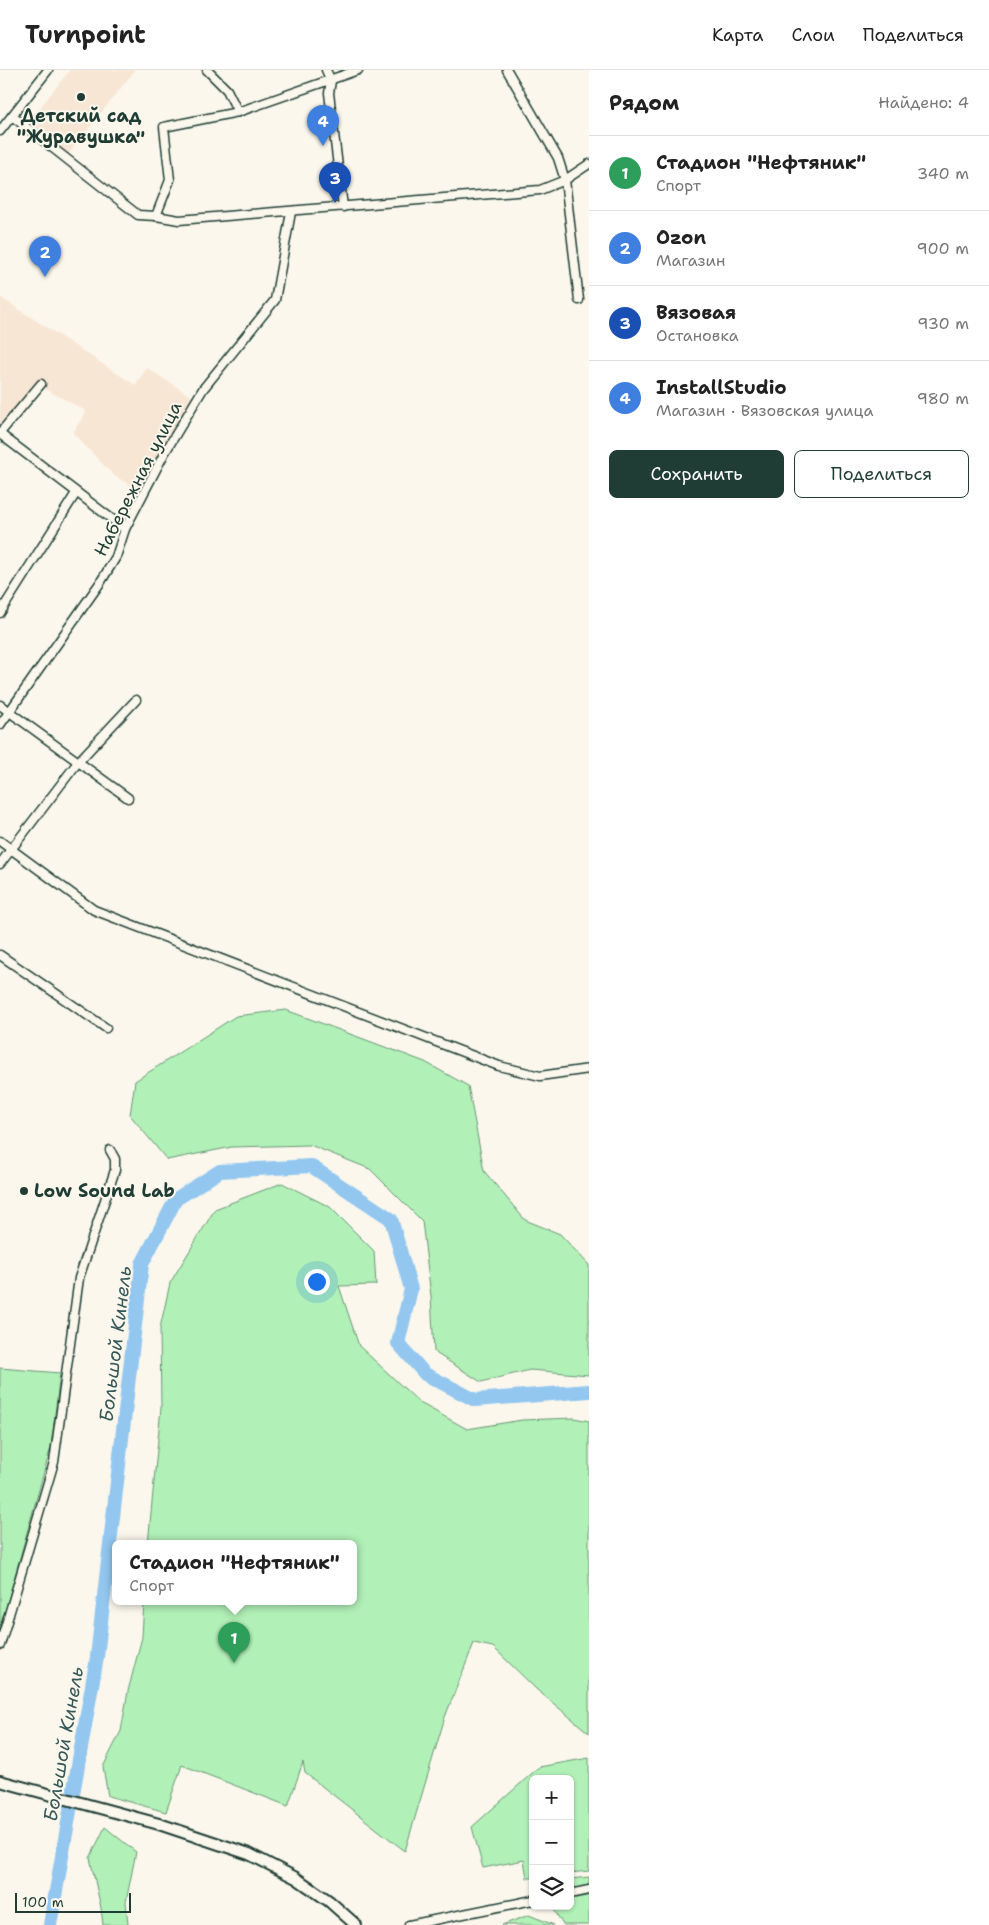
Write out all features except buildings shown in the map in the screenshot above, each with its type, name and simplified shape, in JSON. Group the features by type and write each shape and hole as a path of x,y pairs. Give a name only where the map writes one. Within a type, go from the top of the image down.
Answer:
{"main road":[{"path":"0,1781 159,1824 215,1842 273,1866 296,1878 329,1901 356,1925"}],"street":[{"path":"0,131 48,70"},
{"path":"208,70 227,90 238,112"},
{"path":"326,70 331,81 329,94 343,206"},
{"path":"156,216 170,180 164,127 238,112 358,70"},
{"path":"507,70 558,158 565,180 579,300"},
{"path":"12,116 138,215 179,220 540,190 565,180 589,164"},
{"name":"Набережная улица","path":"0,725 100,583 116,557 126,529 164,454 203,389 275,300 291,212"},
{"path":"41,384 0,434 126,529"},
{"path":"0,613 76,493"},
{"path":"0,864 78,762 136,700"},
{"path":"0,705 128,798"},
{"path":"0,841 94,910 499,1066 540,1076 589,1068"},
{"path":"0,955 106,1028"},
{"path":"0,1645 54,1462 79,1278 115,1170 115,1159 110,1150"},
{"path":"574,1893 589,1890"},
{"path":"409,1925 529,1901"}],"shaded area":[{"name":"Детский сад \"Журавушка\"","path":"70,70 135,70 67,156 27,124"},
{"path":"0,297 135,385 147,368 194,398 138,490 113,475 73,433 86,411 47,390 35,386 0,425"}],"green space":[{"path":"286,1010 425,1062 468,1086 484,1171 525,1220 560,1234 589,1265 589,1375 530,1370 481,1382 434,1352 431,1296 422,1221 370,1169 310,1145 232,1147 167,1160 130,1115 135,1081 236,1016"},
{"path":"282,1183 330,1207 374,1251 376,1285 339,1286 359,1346 420,1403 467,1429 522,1420 574,1418 589,1421 589,1733 536,1689 493,1647 474,1643 445,1717 405,1851 305,1773 303,1762 288,1806 182,1765 166,1812 108,1796 103,1767 121,1731 128,1691 142,1637 144,1605 357,1605 357,1540 148,1540 161,1408 160,1328 170,1283 215,1209"},
{"path":"0,1368 60,1373 51,1447 0,1629"},
{"path":"589,1758 589,1871 574,1873 574,1775 530,1775 539,1767"},
{"path":"529,1776 529,1878 527,1878 524,1860 483,1868 472,1827"},
{"path":"105,1827 136,1852 126,1902 128,1925 103,1925 90,1858"},
{"path":"589,1877 589,1925 563,1925 554,1910 574,1910 574,1879"},
{"path":"529,1915 554,1925 502,1925"}],"waterway":[{"name":"Большой Кинель","path":"50,1925 97,1657 142,1264 176,1199 220,1171 311,1166 391,1219 411,1289 398,1343 425,1374 475,1400 589,1391"}],"place":[{"name":"Детский сад \"Журавушка\"","path":"81,97"},
{"name":"InstallStudio","path":"323,146"},
{"name":"Вязовая","path":"335,203"},
{"name":"Ozon","path":"45,277"},
{"name":"Low Sound Lab","path":"24,1191"},
{"name":"Стадион \"Нефтяник\"","path":"234,1663"}]}
